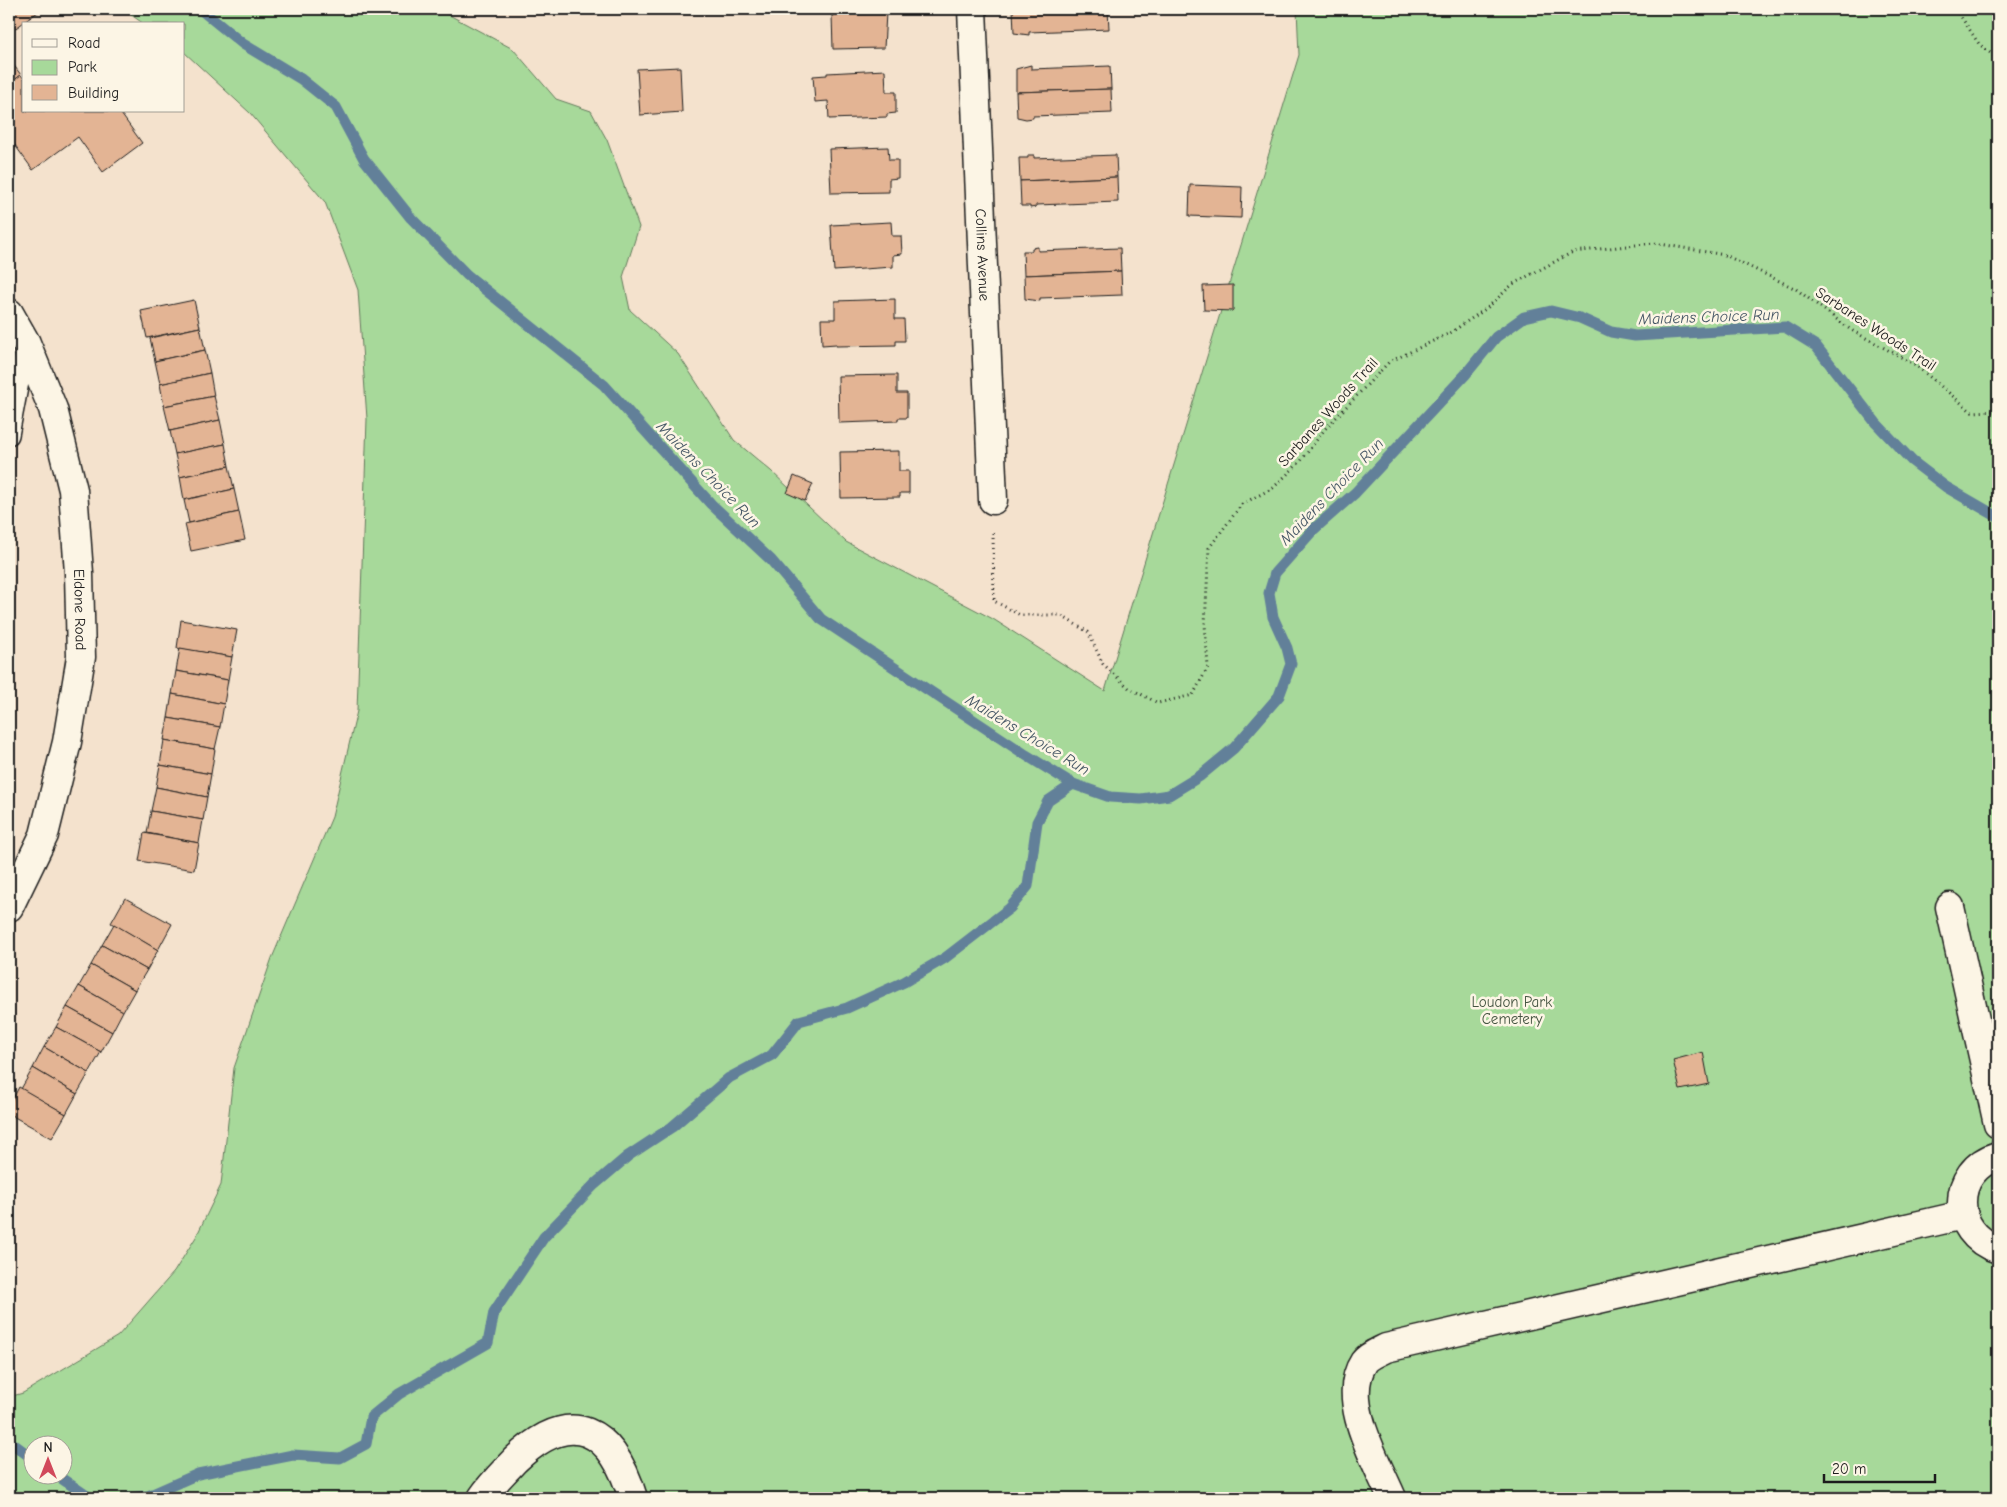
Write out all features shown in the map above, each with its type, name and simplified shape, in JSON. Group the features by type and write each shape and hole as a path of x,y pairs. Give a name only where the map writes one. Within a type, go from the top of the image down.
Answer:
{"street":[{"name":"Collins Avenue","path":"972,9 992,500"},
{"name":"Eldone Road","path":"9,313 26,343 53,409 72,490 79,573 81,657 67,742 44,835 9,907"},
{"path":"1950,907 1998,1124"},
{"path":"1998,1156 1989,1159 1975,1169 1966,1182 1961,1198 1963,1215 1969,1228 1978,1239 1998,1249"},
{"path":"1392,1498 1355,1406 1356,1384 1364,1361 1386,1348 1963,1215"},
{"path":"482,1498 492,1483 533,1443 559,1430 587,1431 606,1444 626,1475 633,1498"}],"lane":[{"path":"9,435 26,343"}],"path":[{"path":"1956,9 1979,44 1998,59"},
{"name":"Sarbanes Woods Trail","path":"992,500 994,601 1020,615 1060,614 1081,627 1088,632 1103,664 1129,688 1158,703 1193,695 1208,667 1205,624 1209,548 1242,504 1273,488 1301,461 1325,429 1389,362 1450,334 1487,308 1513,284 1573,252 1654,243 1725,255 1796,289 1851,330 1914,364 1972,412 1998,411"}],"green space":[{"name":"Loudon Park Cemetery","path":"123,9 438,9 513,49 556,99 591,111 607,140 639,227 623,277 630,310 678,354 734,440 771,471 846,542 993,619 1105,691 1299,55 1297,9 1998,9 1998,1498 9,1498 9,1397 23,1393 118,1336 174,1272 196,1237 221,1185 234,1068 272,958 332,817 357,711 367,419 358,290 325,202 250,113 185,53 185,22 141,22"}],"building":[{"path":"9,9 42,9 22,22 9,33"},
{"path":"832,9 886,9 886,13 832,15"},
{"path":"1013,9 1108,9 1109,29 1029,32 1029,35 1014,33"},
{"path":"886,13 884,48 833,49 832,15"},
{"path":"9,59 21,75 9,84"},
{"path":"1031,65 1031,69 1110,66 1111,89 1016,92 1016,69"},
{"path":"680,67 682,112 640,115 637,69"},
{"path":"885,70 886,92 896,92 896,113 887,114 887,117 829,119 828,101 815,102 813,76 827,75 827,73"},
{"path":"21,75 22,76 22,112 120,112 142,143 103,172 78,137 33,170 9,137 9,84"},
{"path":"1111,89 1112,113 1033,116 1033,118 1026,119 1017,117 1016,92"},
{"path":"888,147 889,160 898,160 898,178 889,179 889,192 831,193 829,149"},
{"path":"1028,155 1034,155 1034,158 1116,155 1117,177 1020,181 1019,158 1028,158"},
{"path":"1117,177 1118,202 1036,205 1036,207 1030,208 1030,206 1021,206 1020,181"},
{"path":"1190,185 1242,187 1241,218 1189,216"},
{"path":"891,222 892,236 901,236 902,254 893,255 893,267 834,271 831,225"},
{"path":"1038,247 1038,251 1120,248 1121,271 1024,275 1023,251 1032,251 1032,248"},
{"path":"1121,271 1122,295 1040,298 1040,301 1025,299 1024,275"},
{"path":"1233,285 1233,311 1204,310 1203,286"},
{"path":"895,299 895,319 904,319 905,341 896,341 896,345 822,345 821,319 835,319 835,301"},
{"path":"194,300 200,327 147,338 141,311"},
{"path":"200,327 205,350 155,361 150,338"},
{"path":"205,350 210,373 160,384 155,361"},
{"path":"210,373 214,396 164,406 160,384"},
{"path":"897,375 897,393 907,393 907,418 898,418 898,421 839,423 838,376"},
{"path":"214,396 220,420 170,431 164,406"},
{"path":"220,420 225,444 175,454 170,431"},
{"path":"225,444 229,466 180,477 175,454"},
{"path":"899,451 899,471 909,471 909,493 900,493 900,497 841,498 840,452"},
{"path":"229,466 234,489 184,500 180,477"},
{"path":"794,476 813,484 805,501 787,493"},
{"path":"234,489 239,512 189,523 184,500"},
{"path":"239,512 245,540 191,551 185,524"},
{"path":"181,620 237,630 232,657 177,648"},
{"path":"180,648 232,657 228,680 176,671"},
{"path":"176,671 228,680 224,704 172,694"},
{"path":"172,694 224,704 220,727 168,718"},
{"path":"168,718 220,727 215,749 164,740"},
{"path":"164,740 215,749 211,774 160,765"},
{"path":"160,765 211,774 207,797 156,787"},
{"path":"156,787 207,797 203,820 151,811"},
{"path":"151,811 203,820 199,843 147,833"},
{"path":"144,833 199,843 194,870 139,861"},
{"path":"125,898 172,924 158,950 111,923"},
{"path":"114,924 158,950 147,970 102,945"},
{"path":"102,945 147,970 135,990 91,965"},
{"path":"91,965 135,990 123,1011 79,986"},
{"path":"79,986 123,1011 112,1032 67,1007"},
{"path":"67,1007 112,1032 101,1052 56,1027"},
{"path":"56,1027 101,1052 89,1073 44,1047"},
{"path":"44,1047 89,1073 77,1094 33,1068"},
{"path":"1703,1052 1709,1084 1680,1090 1673,1060"},
{"path":"33,1068 77,1094 66,1114 21,1089"},
{"path":"19,1087 66,1114 52,1138 9,1114 9,1106"},
{"path":"1998,1492 1998,1498 1986,1498 1985,1494"}],"waterway":[{"name":"Maidens Choice Run","path":"200,9 243,44 301,79 336,107 364,159 411,218 467,275 604,385 711,504 771,560 821,619 1073,784 1110,797 1141,799 1169,795 1200,776 1234,748 1279,696 1291,664 1287,648 1273,617 1269,593 1275,573 1313,530 1355,493 1465,375 1496,337 1524,317 1551,311 1580,318 1611,332 1635,336 1785,327 1816,346 1876,423 1912,461 1946,487 1998,517"},
{"path":"129,1498 148,1496 198,1474 293,1455 340,1458 366,1444 371,1417 399,1394 488,1343 494,1312 544,1237 594,1185 628,1156 672,1127 729,1078 772,1055 799,1021 847,1008 904,982 945,958 1010,908 1028,886 1037,822 1048,801 1073,784"},
{"path":"9,1441 22,1451"},
{"path":"70,1484 90,1498"}]}
